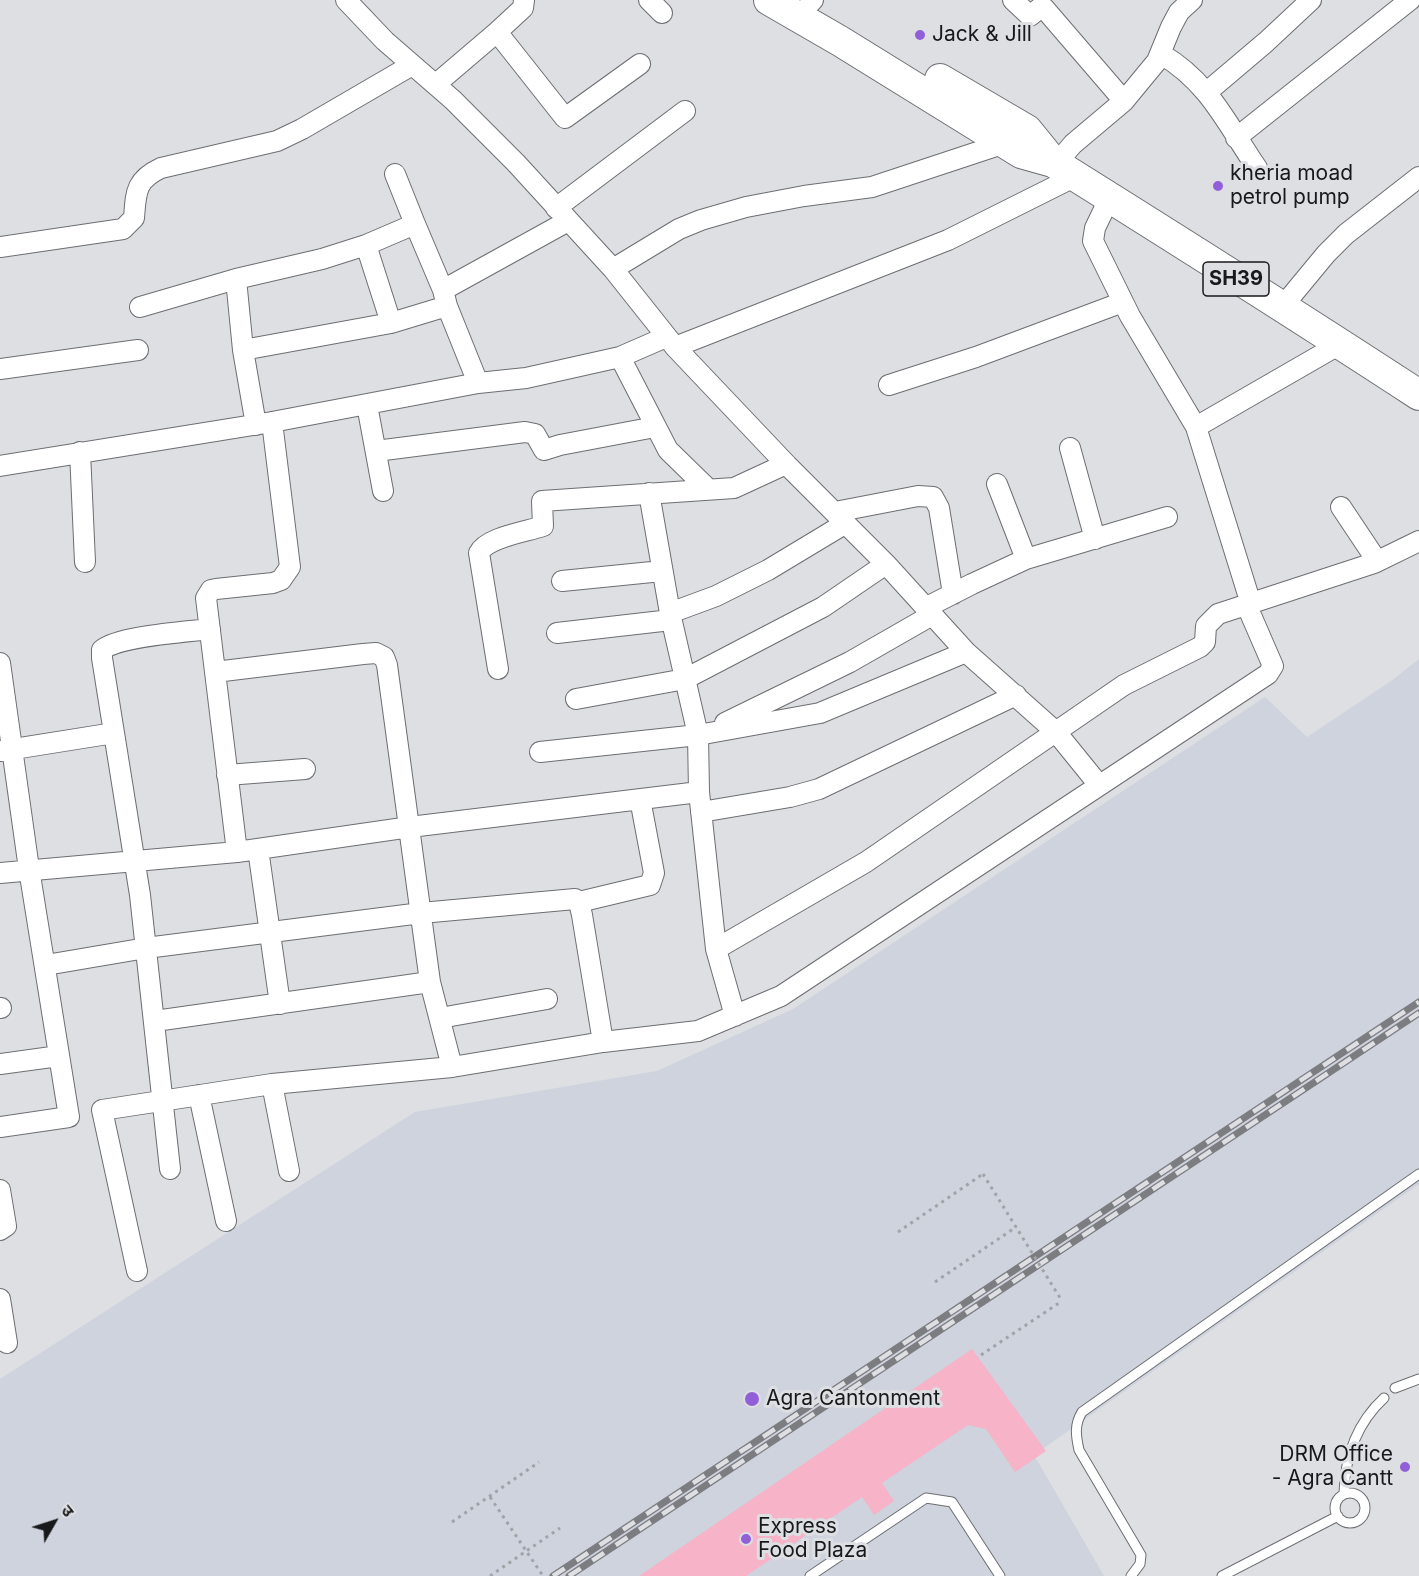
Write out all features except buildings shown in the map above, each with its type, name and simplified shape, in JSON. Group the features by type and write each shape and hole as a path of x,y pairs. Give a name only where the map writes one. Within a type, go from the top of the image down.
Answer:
{"main road":[{"name":"SH39","path":"769,0 840,41 1021,153 1062,168 1110,197 1418,393"},
{"name":"SH39","path":"810,1 1027,130 1062,168"}],"street":[{"path":"346,0 385,41 436,84 499,145 613,269 670,342 786,464 886,564 966,652 1016,694 1056,732 1099,785"},
{"path":"436,84 523,8 524,0"},
{"path":"1014,0 1030,16 1042,4 1124,101"},
{"path":"0,466 264,423 478,383 526,378 620,357 670,342 948,240 1062,168 1073,144 1124,101 1161,54 1179,12 1192,0"},
{"path":"1207,92 1311,0"},
{"path":"1236,138 1410,0"},
{"path":"497,32 565,118 640,64"},
{"path":"1161,54 1188,71 1207,92 1257,168"},
{"path":"0,247 123,230 134,218 135,198 140,182 150,174 161,168 277,141 302,129 412,64"},
{"path":"243,350 391,323 445,298 562,214 685,111"},
{"path":"613,269 679,229 701,220 804,196 872,187 1005,143"},
{"path":"395,174 478,383"},
{"path":"1284,306 1326,254 1346,234 1419,177"},
{"path":"0,1127 69,1118 102,1110 272,1084 452,1067 603,1042 698,1031 781,996 1271,671 1273,666 1249,605 1196,427 1123,302 1093,241 1095,228 1110,197"},
{"path":"140,307 236,279 322,259 366,245 415,224"},
{"path":"366,245 391,323"},
{"path":"236,279 243,350 264,423 290,567 281,580 273,583 211,590 206,598 237,852"},
{"path":"889,385 976,357 1123,302"},
{"path":"1196,427 1340,344"},
{"path":"0,369 138,350"},
{"path":"620,357 668,450 708,489"},
{"path":"367,405 383,491"},
{"path":"376,451 525,432 535,434 544,450 655,427"},
{"path":"1070,448 1095,539"},
{"path":"80,452 85,562"},
{"path":"498,669 479,553 491,541 543,526 541,502 741,486 786,464"},
{"path":"997,483 1026,559"},
{"path":"649,493 671,617 685,679 702,734 700,802 716,949 735,1016"},
{"path":"557,633 671,617 768,570 841,517 918,496 933,497 939,508 952,594"},
{"path":"1341,507 1377,561"},
{"path":"702,734 850,662 952,594 1026,559 1167,517"},
{"path":"716,949 866,862 1124,685 1200,647 1205,642 1206,626 1218,614 1377,561 1419,541"},
{"path":"576,699 685,679 823,607 886,564"},
{"path":"562,581 662,571"},
{"path":"170,1169 164,1100 135,862 102,650 107,646 134,639 210,630"},
{"path":"540,752 702,734 820,713 966,652"},
{"path":"215,672 363,654 376,653 384,657 410,827 430,982 452,1067"},
{"path":"0,663 6,750 46,965 69,1118"},
{"path":"0,873 237,852 410,827 639,799 700,802 790,797 819,789 1016,694"},
{"path":"6,750 114,733"},
{"path":"227,775 305,770"},
{"path":"46,965 146,948 421,913 572,900 579,902 650,885 654,873 639,799"},
{"path":"258,849 268,933 280,1004"},
{"path":"579,902 603,1042"},
{"path":"155,1022 430,982"},
{"path":"440,1018 547,999"},
{"path":"0,1064 59,1056"},
{"path":"272,1084 289,1171"},
{"path":"199,1095 226,1221"},
{"path":"102,1110 137,1271"},
{"path":"0,1190 6,1226 0,1230"},
{"path":"0,1299 7,1343"}],"lane":[{"path":"1131,1576 1140,1564 1141,1555 1079,1450 1076,1434 1077,1420 1082,1412 1419,1174"},
{"path":"1395,1388 1419,1379"},
{"path":"1344,1493 1345,1476 1355,1436 1371,1410 1384,1398"},
{"path":"1344,1493 1354,1493 1363,1499 1365,1509 1362,1518 1353,1523 1343,1521 1338,1516 1335,1504 1344,1493"},
{"path":"810,1576 926,1498 952,1502 1000,1576"},
{"path":"1222,1576 1338,1516"}],"path":[{"path":"898,1232 983,1174 1062,1301 981,1355"},
{"path":"935,1282 1016,1227"},
{"path":"452,1522 539,1462"},
{"path":"490,1497 543,1576"},
{"path":"490,1576 560,1528"}],"shaded area":[{"path":"1419,659 1419,1184 1034,1455 1104,1576 0,1576 0,1379 415,1112 657,1071 793,1009 1265,697 1307,737 1391,681"}],"railway":[{"path":"553,1576 1419,1002"},
{"path":"569,1576 1419,1013"}],"place":[{"name":"Jack & Jill","path":"920,35"},
{"name":"kheria moad petrol pump","path":"1218,186"},
{"name":"Agra Cantonment","path":"752,1399"},
{"name":"DRM Office - Agra Cantt","path":"1405,1467"},
{"name":"Express Food Plaza","path":"746,1539"}]}
